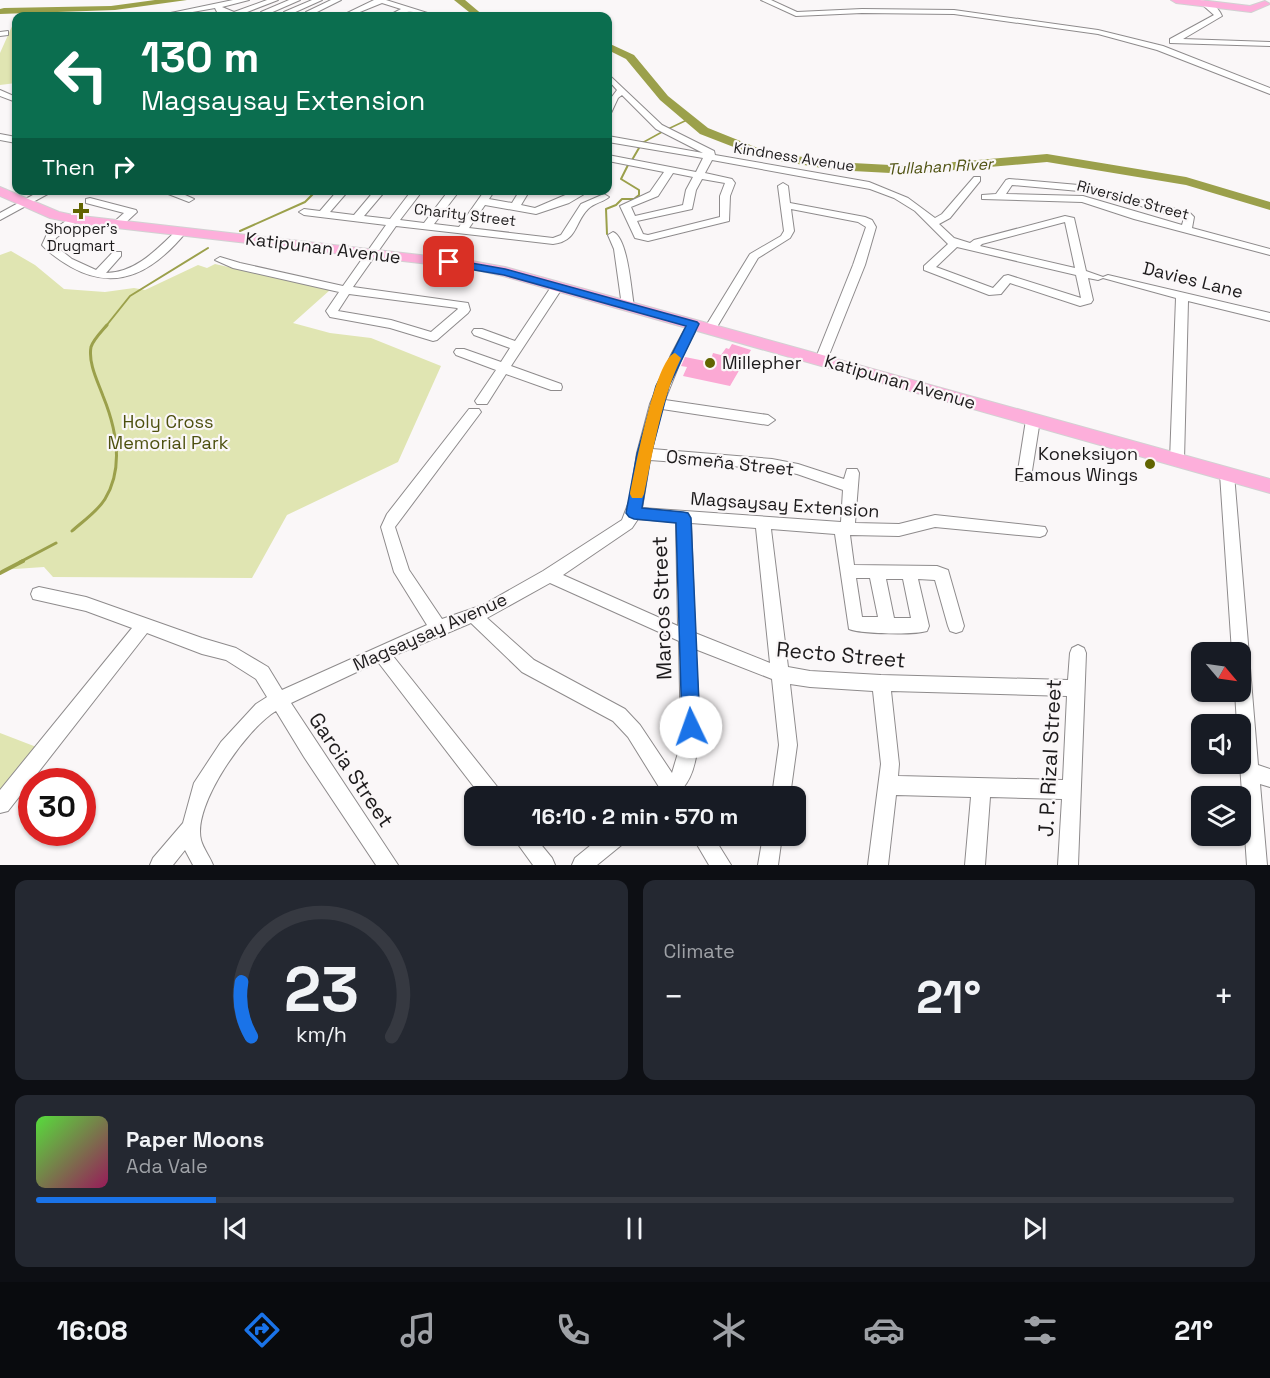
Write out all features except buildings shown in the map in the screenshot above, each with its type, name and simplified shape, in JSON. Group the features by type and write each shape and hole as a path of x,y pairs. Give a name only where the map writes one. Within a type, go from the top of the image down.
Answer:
{"main road":[{"path":"1176,0 1267,4"},
{"path":"1208,1 1251,9 1267,4"},
{"name":"Katipunan Avenue","path":"0,190 55,215 73,219 472,265 557,286 1270,486"}],"street":[{"path":"182,12 246,0"},
{"path":"242,12 274,0"},
{"path":"265,12 296,0"},
{"path":"288,12 318,0"},
{"path":"309,12 338,0"},
{"path":"339,10 359,0"},
{"path":"765,0 786,11 804,14 879,11 968,13 1098,32 1160,48 1270,91"},
{"path":"1160,48 1218,16 1208,1"},
{"path":"356,12 381,3 419,12"},
{"path":"217,5 220,10 226,12"},
{"path":"401,12 408,9"},
{"path":"1173,41 1270,44"},
{"path":"612,81 659,127 709,150 711,154 690,192 688,207 630,220"},
{"path":"612,102 621,91"},
{"name":"Kindness Avenue","path":"612,140 872,186 910,203 933,223 942,236 956,243 1082,274 1103,277"},
{"path":"612,161 671,169 729,180 725,201 726,217 722,221 645,238 639,236 625,209 626,205 654,194 671,169"},
{"path":"933,223 946,216 977,179"},
{"path":"1000,196 1009,183 1090,189 1186,215 1190,217 1186,230"},
{"path":"710,329 754,256 785,238 789,231 783,186"},
{"path":"1087,201 1090,189"},
{"path":"0,217 41,195"},
{"path":"178,195 189,198"},
{"path":"323,214 340,195"},
{"path":"357,218 377,195"},
{"path":"220,260 237,267 346,290 458,304 465,308 438,334 430,338 391,324 334,314 332,311 346,290 371,253 414,195"},
{"path":"428,225 451,195"},
{"path":"464,229 486,195"},
{"path":"514,208 522,195"},
{"path":"482,201 536,211 576,195"},
{"name":"Charity Street","path":"304,212 561,240 585,206 600,199 591,195"},
{"name":"Riverside Street","path":"986,196 1076,198 1270,252"},
{"path":"90,201 132,212 118,224"},
{"path":"786,205 844,215 868,222 871,227 859,265 821,360"},
{"path":"73,219 51,236 47,245 69,263 111,278 125,277 135,272 153,259 182,231"},
{"path":"956,243 928,268 991,291 997,291 1008,278 1083,302 1087,300 1071,222 1068,219 978,242 972,247"},
{"path":"612,235 619,249 628,306"},
{"path":"98,275 117,254"},
{"name":"Davies Lane","path":"1103,277 1270,317"},
{"path":"438,628 402,573 388,534 388,527 392,518 478,406 557,286"},
{"path":"1177,460 1182,296"},
{"path":"634,513 644,454 657,404 669,370 693,324"},
{"path":"478,332 517,346"},
{"path":"460,352 556,387"},
{"path":"657,404 768,420"},
{"path":"1024,477 1033,420"},
{"name":"Osmeña Street","path":"644,454 772,464 851,480 848,523 845,529"},
{"path":"1227,474 1246,714"},
{"name":"Magsaysay Avenue","path":"203,865 191,841 191,828 201,790 212,769 245,726 262,710 381,653 438,628 474,616 549,576 621,529 634,513"},
{"name":"Magsaysay Extension","path":"634,513 763,524 889,531 935,521 1040,531"},
{"name":"Marcos Street","path":"675,786 681,777 690,743 683,518"},
{"path":"763,524 788,746 782,786"},
{"path":"845,529 842,534 855,624 888,626 922,624 909,573"},
{"path":"847,571 942,575 956,626"},
{"path":"877,572 888,626"},
{"name":"Recto Street","path":"549,576 748,664 780,674 810,679 881,683 1076,688"},
{"name":"Garcia Street","path":"39,594 86,604 202,646 230,653 248,662 262,673 310,752 388,865"},
{"path":"474,616 528,666 619,715 634,731 665,786"},
{"path":"2,804 144,625"},
{"path":"381,653 484,786"},
{"name":"J. P. Rizal Street","path":"1068,865 1078,653"},
{"path":"878,865 888,785 890,742 881,683"},
{"path":"1251,771 1270,778"},
{"path":"1250,774 1257,865"},
{"path":"888,785 1071,790"},
{"path":"975,865 981,787"},
{"path":"160,865 191,828"},
{"path":"530,846 545,865"},
{"path":"582,865 605,846"},
{"path":"709,846 722,865"},
{"path":"768,865 771,846"}],"green space":[{"path":"12,26 12,84 0,85 0,53"},
{"name":"Holy Cross Memorial Park","path":"11,251 35,265 64,289 105,292 134,288 145,290 198,265 207,268 215,264 330,290 293,323 330,333 371,338 441,366 398,462 287,515 252,578 53,577 44,567 0,570 0,255"},
{"path":"0,733 39,748 23,768 18,768 18,775 0,798"}],"shaded area":[{"path":"155,0 187,0 115,10 0,14 0,9 4,8 111,6"}],"waterway":[{"name":"Tullahan River","path":"459,0 474,12"},
{"name":"Tullahan River","path":"612,48 630,57 664,98 704,131 762,154 834,166 909,170 1047,158 1186,181 1270,206"},
{"path":"668,129 689,119"},
{"path":"644,142 642,143 662,132"},
{"path":"632,160 639,148"},
{"path":"607,234 606,209 616,205 622,199 634,199 639,195 639,190 621,179 628,165"},
{"path":"240,231 305,202 312,195"},
{"path":"106,326 130,296 208,248"},
{"path":"72,531 102,504 115,474 114,434 90,353 94,341 107,325"},
{"path":"20,562 56,543"},
{"path":"0,573 23,561"}],"slow traffic":[{"path":"637,494 644,454 662,386 675,358"}],"place":[{"name":"Shopper's Drugmart","path":"81,211"},
{"name":"Millepher","path":"710,363"},
{"name":"Koneksiyon Famous Wings","path":"1150,464"}],"route":[{"path":"449,262 505,272 693,324 662,386 644,454 634,513 683,518 691,727"}]}
